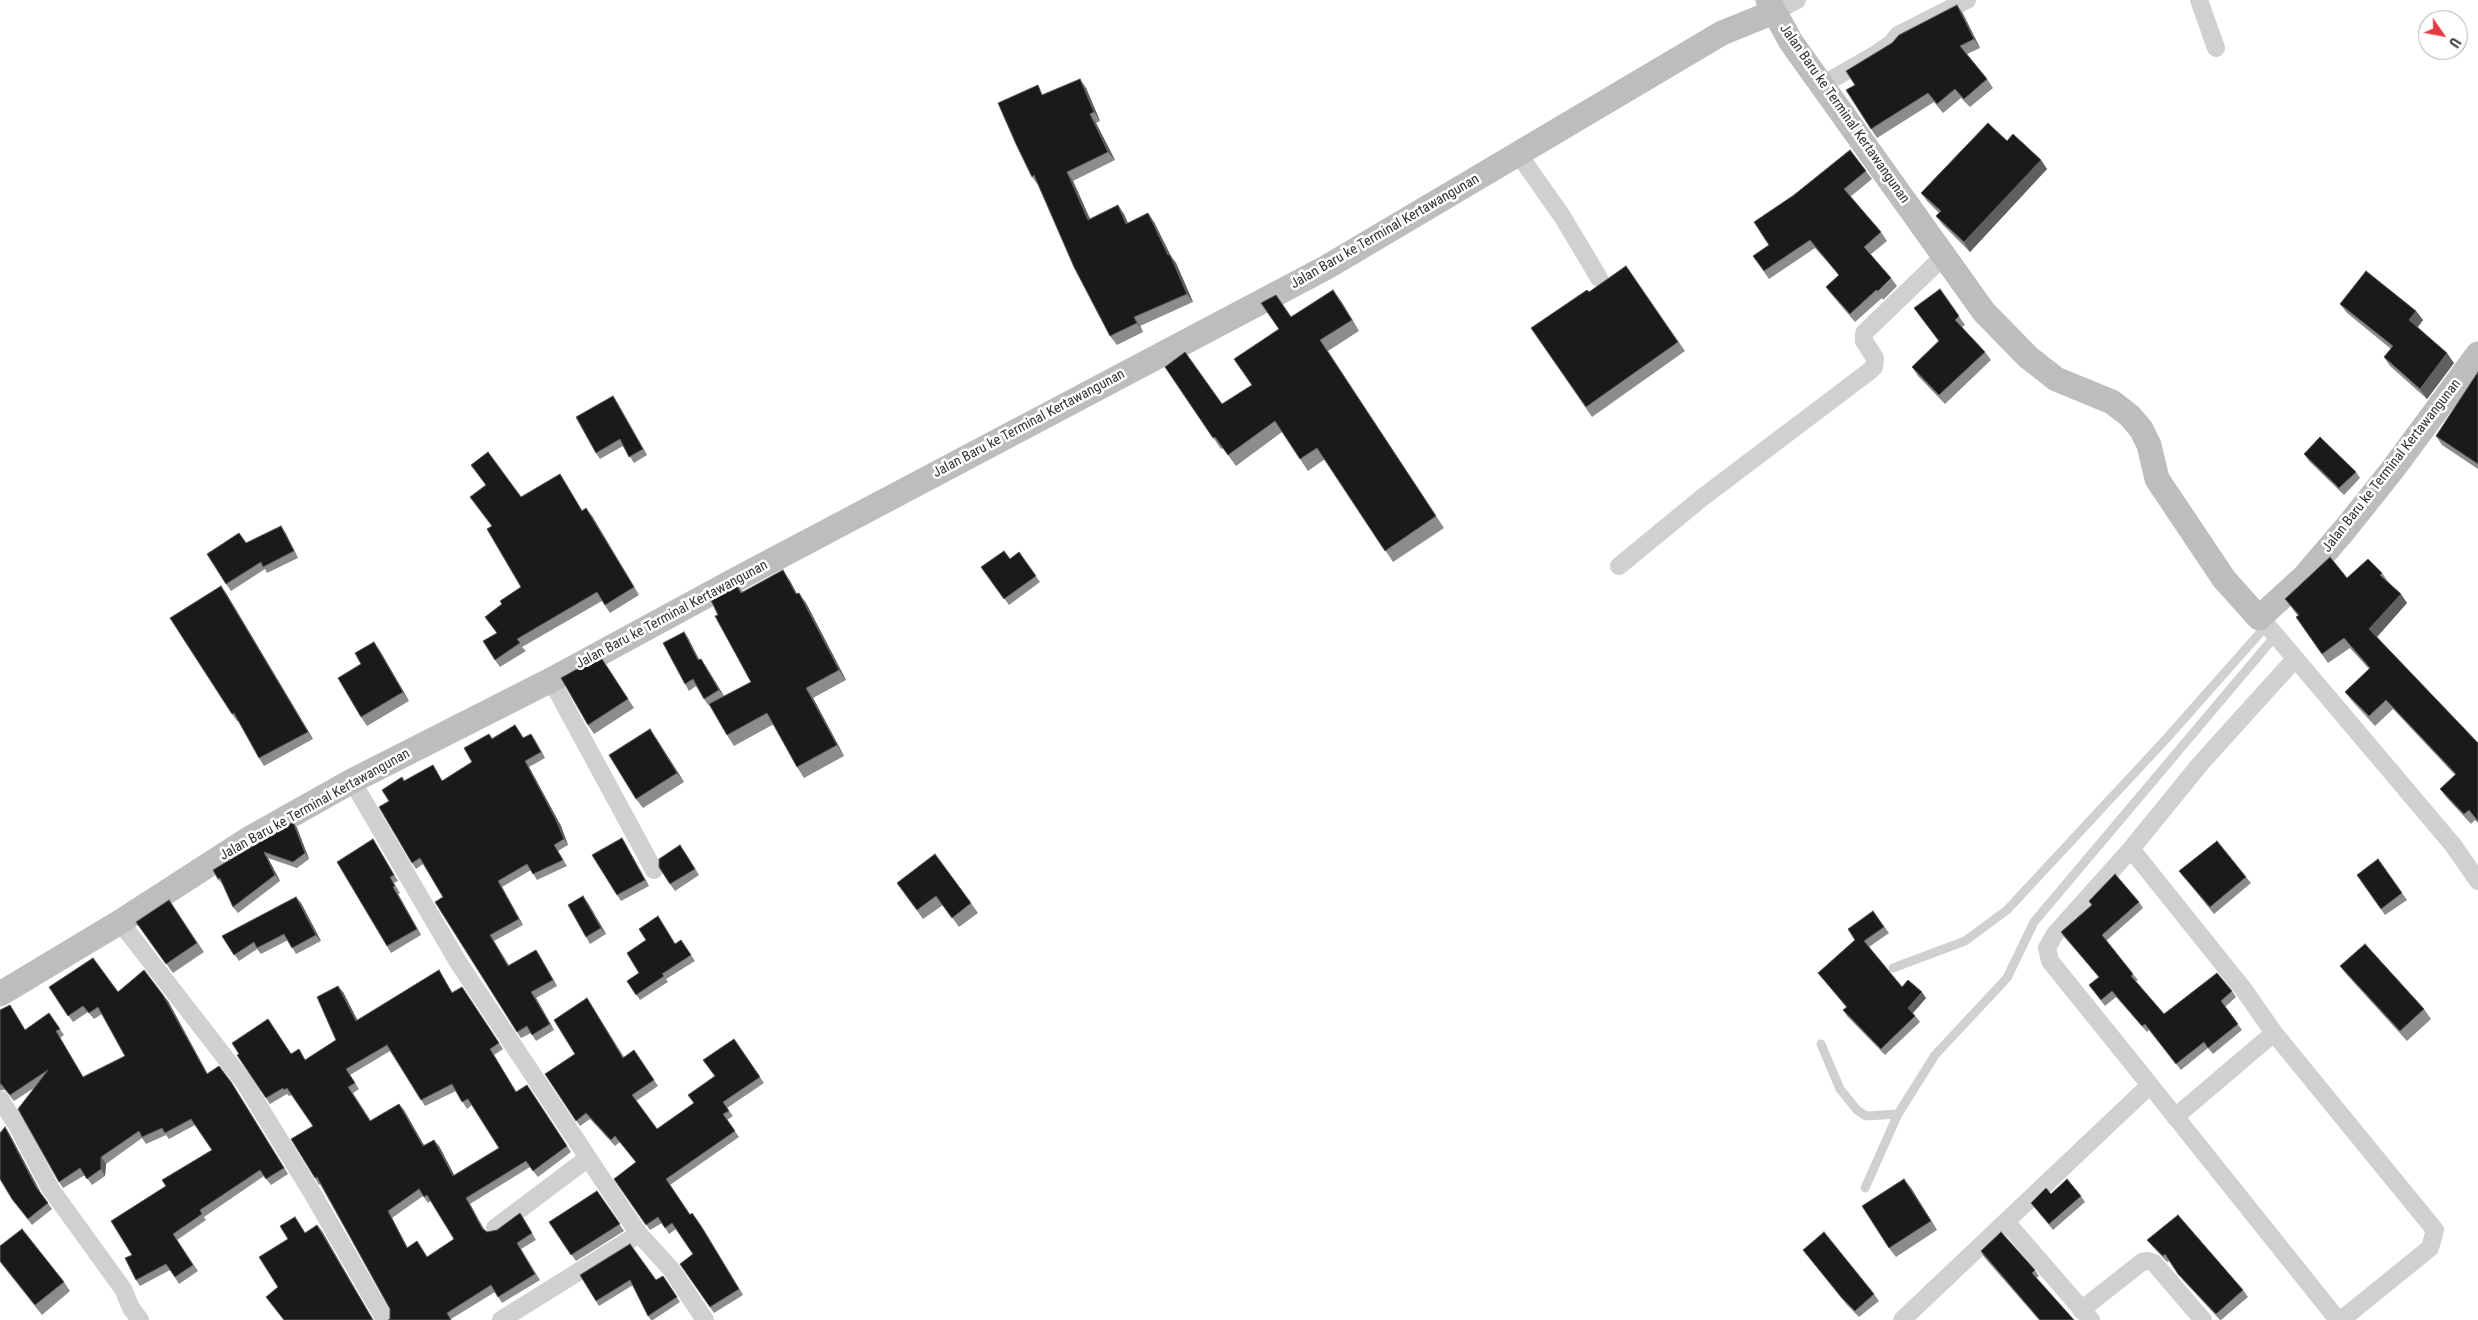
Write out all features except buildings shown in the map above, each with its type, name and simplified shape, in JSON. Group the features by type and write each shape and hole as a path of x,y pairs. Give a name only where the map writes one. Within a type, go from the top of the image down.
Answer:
{"main road":[{"name":"Jalan Baru ke Terminal Kertawangunan","path":"0,994 120,922 247,840 352,781 551,680 737,579 1327,267 1722,33 1771,6 1822,85 1984,312 2028,357 2056,379 2112,402 2130,416 2141,429 2149,445 2157,479 2224,579 2267,626 2304,577 2393,469 2478,354"}],"street":[{"path":"1771,6 1797,0"},
{"path":"1822,85 1876,54 1892,43 1898,35 1967,0"},
{"path":"2200,0 2216,48"},
{"path":"1519,154 1562,216 1599,278"},
{"path":"1619,566 1703,497 1874,368 1875,358 1864,340 1864,333 1944,256"},
{"path":"2267,626 2453,845 2478,881"},
{"path":"2131,849 2244,990 2274,1033 2436,1230 2430,1248 2340,1320 2050,961 2047,948 2055,934 2131,849 2201,763 2295,658"},
{"path":"551,680 654,870"},
{"path":"352,781 458,962 639,1234 671,1269 705,1320"},
{"path":"120,922 244,1082 314,1196 385,1320"},
{"path":"2176,1117 2274,1033"},
{"path":"1902,1320 2150,1085"},
{"path":"0,1099 18,1127 50,1188 117,1281 131,1308 140,1320"},
{"path":"495,1228 588,1158"},
{"path":"2007,1222 2086,1315 2142,1262 2148,1261 2154,1263 2203,1320"},
{"path":"501,1320 639,1234"}],"lane":[{"path":"1893,968 1965,940 2007,910 2166,739 2267,626"},
{"path":"1866,1188 1898,1114 1935,1055 2007,978 2034,922 2267,626"},
{"path":"1821,1044 1840,1089 1857,1110 1866,1116 1898,1114"}]}
